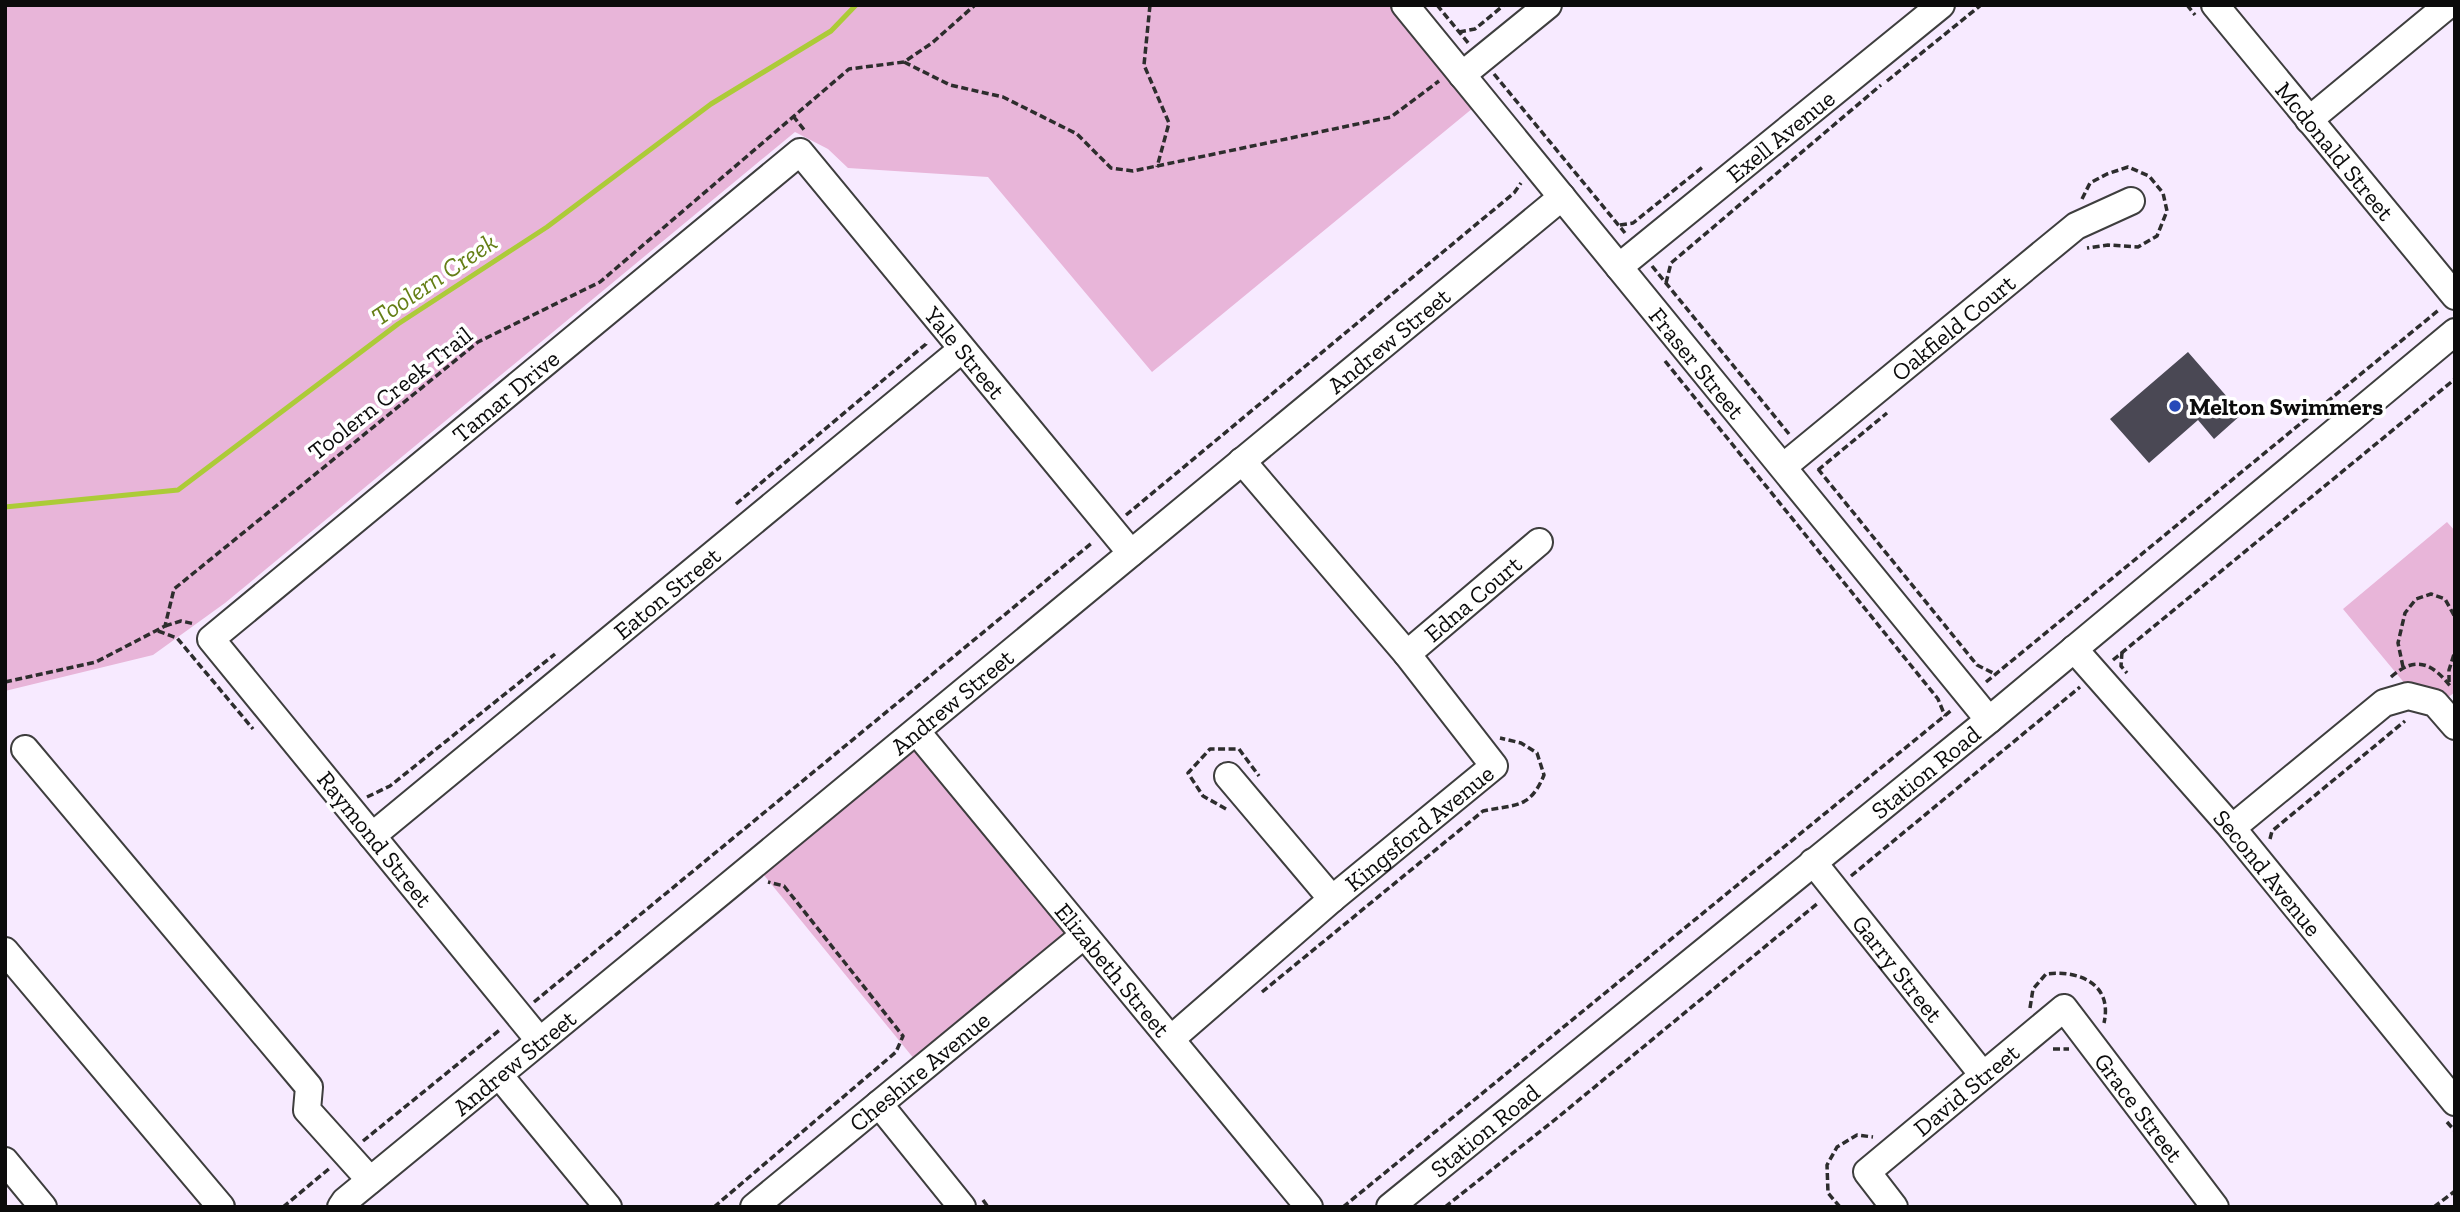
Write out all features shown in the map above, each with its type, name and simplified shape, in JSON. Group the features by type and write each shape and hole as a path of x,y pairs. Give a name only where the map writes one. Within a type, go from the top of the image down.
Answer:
{"street":[{"name":"Fraser Street","path":"1405,5 1467,68 1553,204 1629,259 1793,459 1989,720"},
{"path":"1467,68 1548,5"},
{"name":"Exell Avenue","path":"1629,259 1941,5"},
{"name":"Mcdonald Street","path":"2216,5 2450,301"},
{"path":"2309,120 2448,5"},
{"name":"Yale Street","path":"800,152 1097,536 1130,553"},
{"name":"Tamar Drive","path":"211,639 800,152"},
{"name":"Oakfield Court","path":"1793,459 2076,226 2131,201"},
{"name":"Andrew Street","path":"341,1207 539,1040 917,732 1553,204"},
{"name":"Station Road","path":"1390,1207 1989,720 2454,333"},
{"name":"Eaton Street","path":"372,836 955,354"},
{"name":"Kingsford Avenue","path":"1171,1039 1332,899 1494,766 1406,654 1242,461"},
{"name":"Edna Court","path":"1406,654 1539,541"},
{"name":"Raymond Street","path":"211,639 372,836 527,1003 539,1040"},
{"name":"Second Avenue","path":"2074,649 2232,828 2455,1102"},
{"path":"2232,828 2384,703 2408,696 2435,703 2455,726"},
{"name":"Elizabeth Street","path":"917,732 1309,1207"},
{"path":"26,749 309,1087 307,1110 370,1180"},
{"path":"1228,776 1332,899"},
{"name":"Garry Street","path":"1814,862 1983,1075"},
{"name":"Cheshire Avenue","path":"754,1207 1083,936"},
{"path":"5,951 221,1207"},
{"name":"David Street","path":"1894,1207 1867,1172 2064,1008"},
{"name":"Grace Street","path":"2064,1008 2216,1207"},
{"path":"499,1075 608,1207"},
{"path":"879,1104 971,1201"},
{"path":"5,1161 43,1207"}],"path":[{"name":"Toolern Creek Trail","path":"165,626 174,589 478,342 600,282 849,69 904,62 932,43 975,5"},
{"path":"1150,5 1144,65 1170,123 1157,167"},
{"path":"1437,5 1459,32 1467,68 1629,259 1666,283 1793,459 1977,665 1996,674"},
{"path":"1459,32 1475,29 1504,5"},
{"path":"1666,283 1671,263 1881,85 1981,5"},
{"path":"904,62 950,85 1003,97 1077,134 1111,168 1133,171 1391,117 1467,68"},
{"path":"283,1207 527,1003 1514,193 1521,183 1553,204"},
{"path":"1343,1207 2450,301"},
{"path":"727,512 926,344 928,334 955,354"},
{"path":"1661,356 1938,699 1945,716"},
{"path":"1445,1207 1568,1109 2455,379"},
{"path":"2455,617 2445,599 2431,594 2416,599 2405,612 2398,643 2403,667 2415,664 2434,668 2449,684 2449,670 2455,651"},
{"path":"5,682 96,662 165,626 181,621 202,625 211,639"},
{"path":"362,799 390,786 558,651"},
{"path":"2269,845 2272,831 2413,714"},
{"path":"1258,995 1483,811 1521,803 1536,795 1544,775 1537,753 1521,743 1499,738"},
{"path":"1228,810 1203,796 1188,773 1210,748 1238,749 1254,767 1263,785"},
{"path":"714,1207 896,1052 903,1036 784,886 763,881"},
{"path":"2029,1016 2033,989 2046,974 2060,972 2079,975 2094,983 2104,1001 2106,1018 2102,1031"},
{"path":"2043,1056 2053,1048 2071,1049"},
{"path":"1840,1207 1828,1193 1827,1165 1837,1147 1857,1135 1881,1138"},
{"path":"2434,1207 2455,1191"},
{"path":"971,1201 988,1207"}],"shaded area":[{"path":"5,5 1389,5 1473,108 1152,372 988,177 848,168 828,149 795,132 225,603 153,655 5,691"},
{"path":"2447,522 2455,531 2455,692 2446,699 2427,686 2406,685 2343,609"},
{"path":"917,748 1069,935 915,1060 763,874"}],"building":[{"name":"Melton Swimmers","path":"2188,352 2242,414 2214,439 2198,420 2149,463 2110,419"}],"waterway":[{"name":"Toolern Creek","path":"5,507 178,490 398,324 547,227 711,104 831,31 856,5"}],"place":[{"name":"Melton Swimmers","path":"2175,406"}]}
